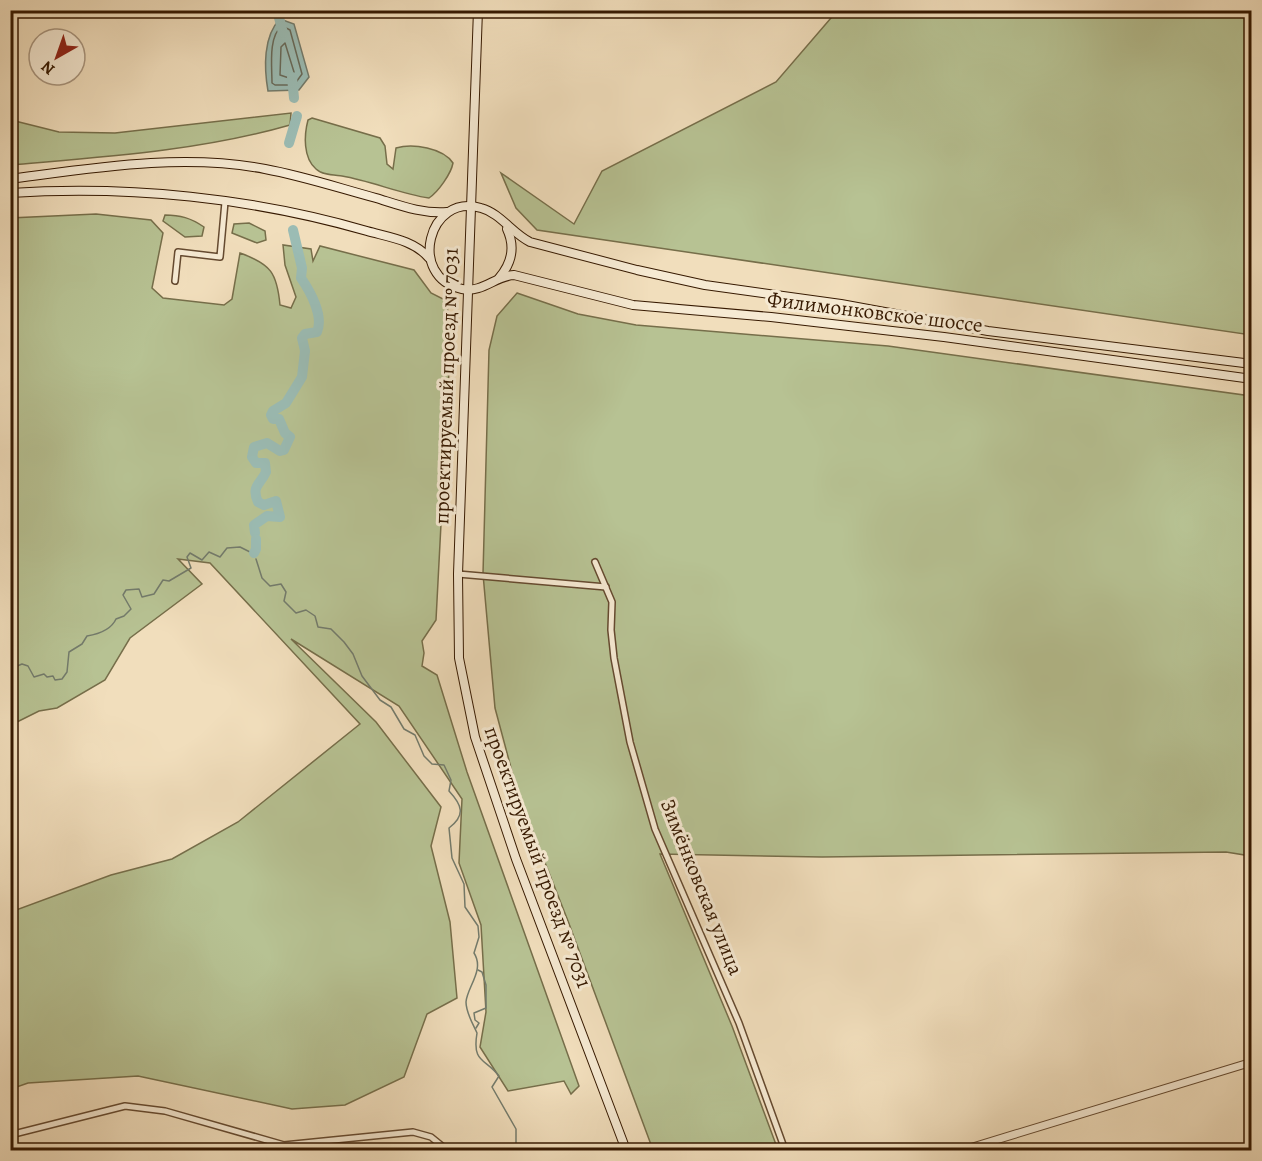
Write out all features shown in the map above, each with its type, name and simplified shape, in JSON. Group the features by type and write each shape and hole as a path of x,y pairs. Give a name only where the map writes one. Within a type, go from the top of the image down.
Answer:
{"main road":[{"path":"10,178 136,165 187,162 226,164 264,169 311,180 421,211 447,212 469,206 474,145 478,10"},
{"path":"10,193 120,192 225,202 308,216 362,229 415,246 429,259 441,278 451,285 467,290"},
{"name":"Филимонковское шоссе","path":"469,206 487,210 505,226 530,242 705,285 841,304 988,331 1251,364"},
{"name":"проектируемый проезд № 7031","path":"469,206 458,574 459,658 475,737 516,859 626,1150"},
{"path":"429,259 428,247 432,230 447,212"},
{"path":"496,280 507,266 511,255 511,243 505,226"},
{"name":"Филимонковское шоссе","path":"467,290 482,288 496,280 514,275 633,305 771,317 944,337 1251,379"}],"street":[{"path":"175,281 177,252 220,257 225,202"},
{"name":"Зимёнковская улица","path":"595,562 612,602 611,630 614,658 630,742 655,829 739,1023 785,1150"},
{"path":"458,574 606,587"},
{"path":"10,774 10,856"},
{"path":"963,1150 1251,1062"},
{"path":"10,1135 125,1106 165,1111 284,1145 413,1132 431,1137 447,1150"}],"green space":[{"path":"837,11 1251,11 1251,335 537,230 516,208 501,173 574,224 602,171 776,82"},
{"path":"291,113 290,125 221,141 151,152 11,165 11,120 59,132 115,133"},
{"path":"312,118 380,138 385,146 387,164 393,169 396,148 411,146 435,150 453,163 452,167 444,182 429,198 321,172 312,164 307,153 305,139 308,120"},
{"path":"96,214 151,220 163,233 152,288 163,298 224,305 232,299 240,253 259,261 270,271 277,285 280,305 291,308 296,297 285,265 283,245 311,249 313,261 320,246 414,270 431,293 447,301 450,351 436,620 422,641 424,653 422,666 437,675 467,772 579,1086 571,1094 564,1081 508,1091 480,1047 486,1012 481,925 459,863 462,799 399,706 291,639 376,722 441,807 431,846 450,922 457,998 427,1014 404,1077 345,1105 292,1109 138,1076 28,1083 11,1089 10,922 14,920 16,910 111,875 172,859 238,822 360,724 210,563 178,559 202,584 130,638 105,680 57,708 39,711 11,725 10,218"},
{"path":"165,215 185,218 199,224 204,227 202,236 185,237 163,221"},
{"path":"249,223 265,231 266,240 257,243 232,233 234,224"},
{"path":"517,293 578,314 636,325 888,346 1251,396 1251,856 1226,852 822,857 660,854 732,1026 778,1150 653,1150 518,794 495,708 483,574 489,350 497,316"}],"water":[{"path":"280,19 294,24 309,77 299,90 268,91 266,53 270,34"}],"waterway":[{"path":"277,10 283,33"},
{"path":"292,77 294,98"},
{"path":"289,143 297,116"},
{"path":"255,533 254,525 267,516 280,517 276,501 264,505 258,502 256,497 257,486 266,472 265,463 256,463 252,457 254,447 267,443 280,451 284,450 290,437 285,433 279,419 273,419 271,415 273,411 286,403 302,377 305,351 302,338 305,334 317,332 319,326 315,304 301,278 302,268 293,230"},
{"path":"254,553 256,539"},
{"path":"10,675 15,667 22,664 28,666 34,677 44,674 47,677 53,676 55,680 62,679 67,672 69,652 82,644 87,636 108,629 116,619 124,616 131,609 123,595 126,590 139,589 142,597 154,594 163,580 169,581 191,568 187,557 190,553 202,560 209,552 220,557 227,548 240,547 254,554"},
{"path":"256,559 262,578 270,586 281,584 286,592 284,601 296,613 306,610 315,616 318,627 331,629 344,642 353,654 362,676 380,700 391,707 404,729 415,735 424,756 432,764 444,765 451,780 449,791 457,801 460,810 458,819 449,828 452,858 464,884 465,907 478,926 479,937 474,953 477,959 477,972 467,996 466,1006 477,1033 478,1055 499,1076 492,1087 516,1129 516,1143"},
{"path":"476,1028 479,1023 475,1020 474,1013 486,1008 486,985 482,972 478,970"}]}
